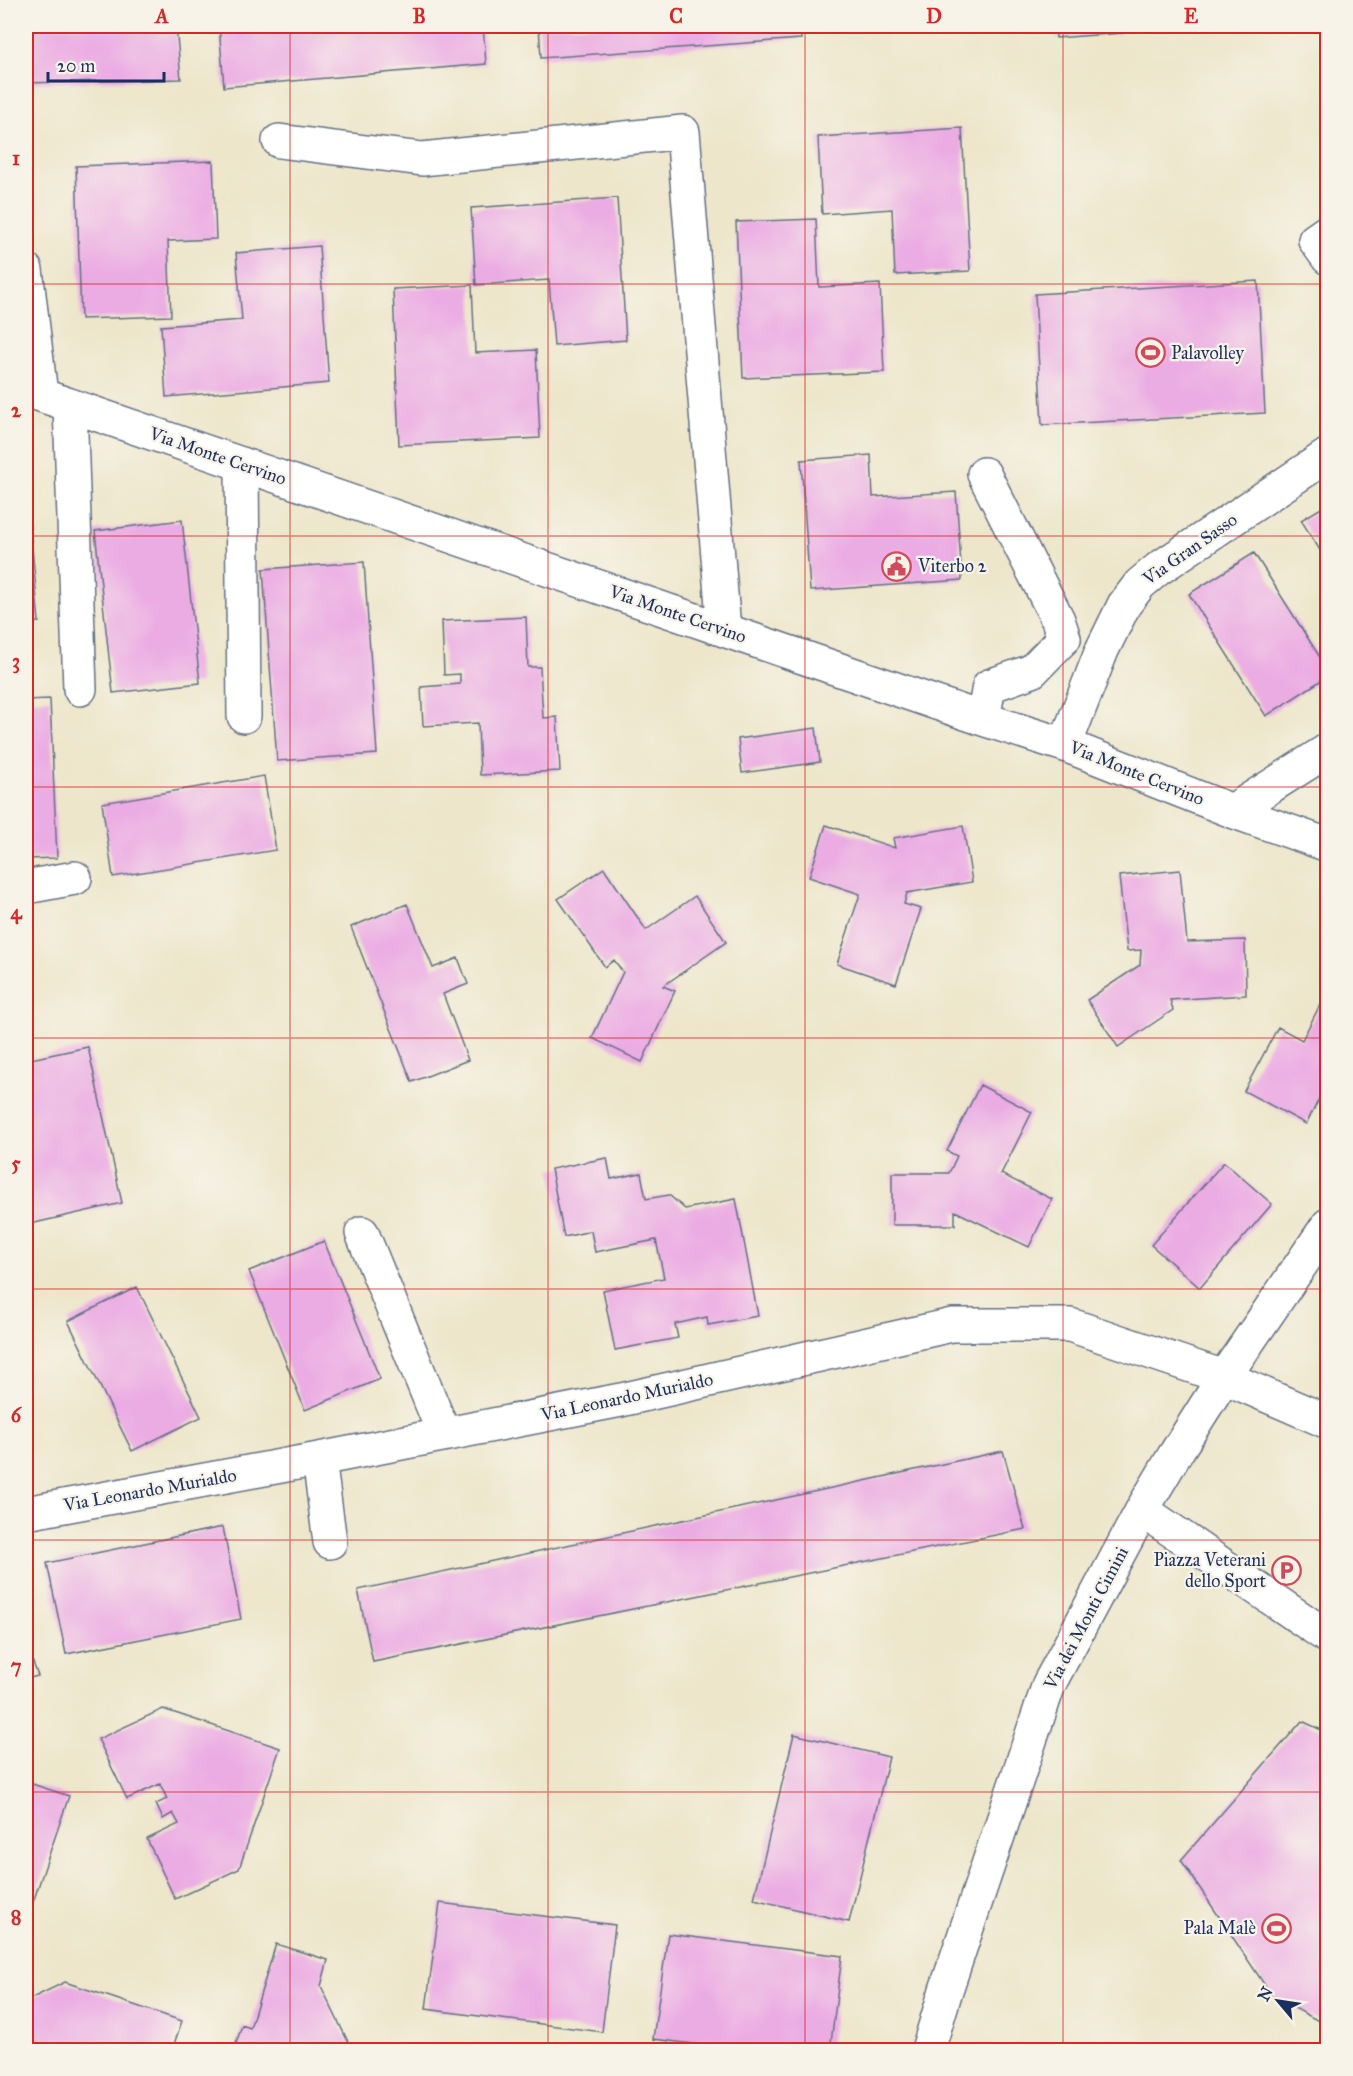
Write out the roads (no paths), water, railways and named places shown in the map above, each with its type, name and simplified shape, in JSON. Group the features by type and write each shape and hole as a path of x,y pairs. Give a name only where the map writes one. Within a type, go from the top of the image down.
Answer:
{"street":[{"path":"279,141 422,159 683,132 724,630"},
{"path":"1328,231 1315,240 1328,258"},
{"path":"26,270 45,396 80,689"},
{"name":"Via Monte Cervino","path":"45,396 983,719 1065,744 1232,811 1328,845"},
{"name":"Via Gran Sasso","path":"1065,744 1102,650 1124,605 1140,584 1158,569 1328,455"},
{"path":"242,464 244,716"},
{"path":"983,719 989,687 1032,671 1064,638 1058,620 984,474"},
{"path":"1232,811 1328,750"},
{"path":"26,887 75,878"},
{"name":"Via dei Monti Cimini","path":"928,2050 1049,1684 1142,1510 1224,1377 1328,1225"},
{"path":"362,1233 444,1434"},
{"name":"Via Leonardo Murialdo","path":"26,1513 621,1400 952,1325 1070,1325 1224,1377 1328,1422"},
{"path":"319,1459 330,1542"},
{"path":"1142,1510 1328,1637"}],"place":[{"name":"Palavolley","path":"1150,353"},
{"name":"Viterbo 2","path":"897,566"},
{"name":"Piazza Veterani dello Sport","path":"1287,1570"},
{"name":"Pala Malè","path":"1277,1928"}]}
